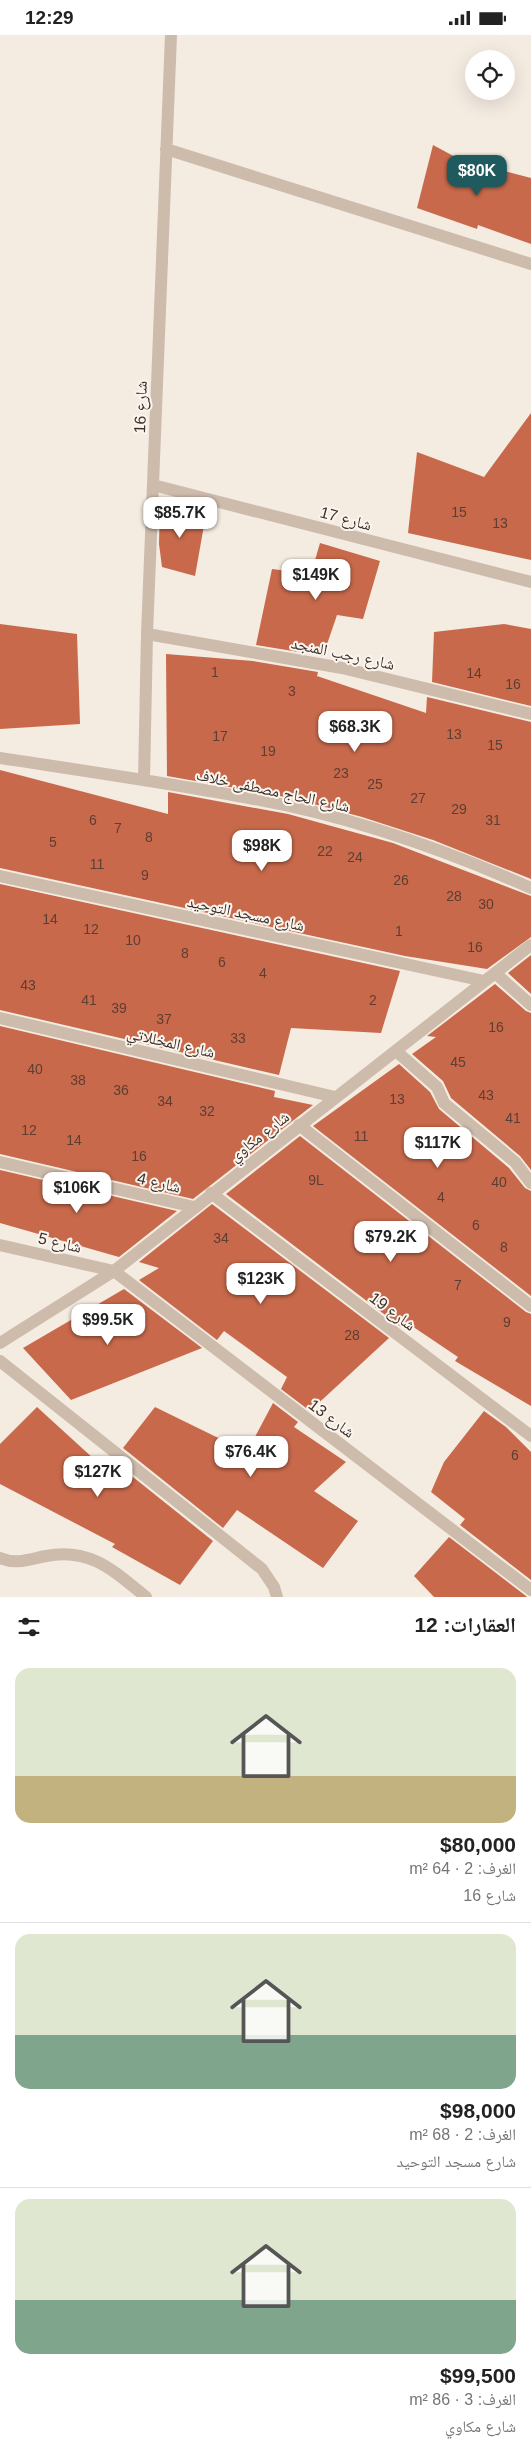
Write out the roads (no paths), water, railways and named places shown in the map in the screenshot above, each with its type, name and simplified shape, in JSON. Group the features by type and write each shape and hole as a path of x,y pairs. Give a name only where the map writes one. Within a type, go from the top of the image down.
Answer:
{"street":[{"name":"شارع 16","path":"144,780 147,634 171,35"},
{"path":"166,149 531,265"},
{"name":"شارع 17","path":"153,485 531,583"},
{"name":"شارع رجب المنجد","path":"147,634 342,668 531,714"},
{"name":"شارع الحاج مصطفى خلاف","path":"0,758 256,799 366,827 474,863 531,888"},
{"name":"شارع مسجد التوحيد","path":"0,877 484,981"},
{"name":"شارع مكاوي","path":"0,1343 114,1271 211,1193 531,945"},
{"path":"495,973 531,1005"},
{"name":"شارع المخللاتي","path":"0,1018 335,1097"},
{"path":"396,1051 437,1087 444,1103 515,1162 531,1183"},
{"path":"299,1125 531,1306"},
{"name":"شارع 4","path":"0,1162 194,1207"},
{"name":"شارع 19","path":"211,1193 531,1435"},
{"name":"شارع 5","path":"0,1245 114,1271"},
{"name":"شارع 13","path":"114,1271 531,1590"},
{"path":"0,1361 262,1569 274,1587 277,1597"},
{"path":"0,1558 25,1562 45,1556 69,1553 92,1559 113,1570 146,1597"}]}
